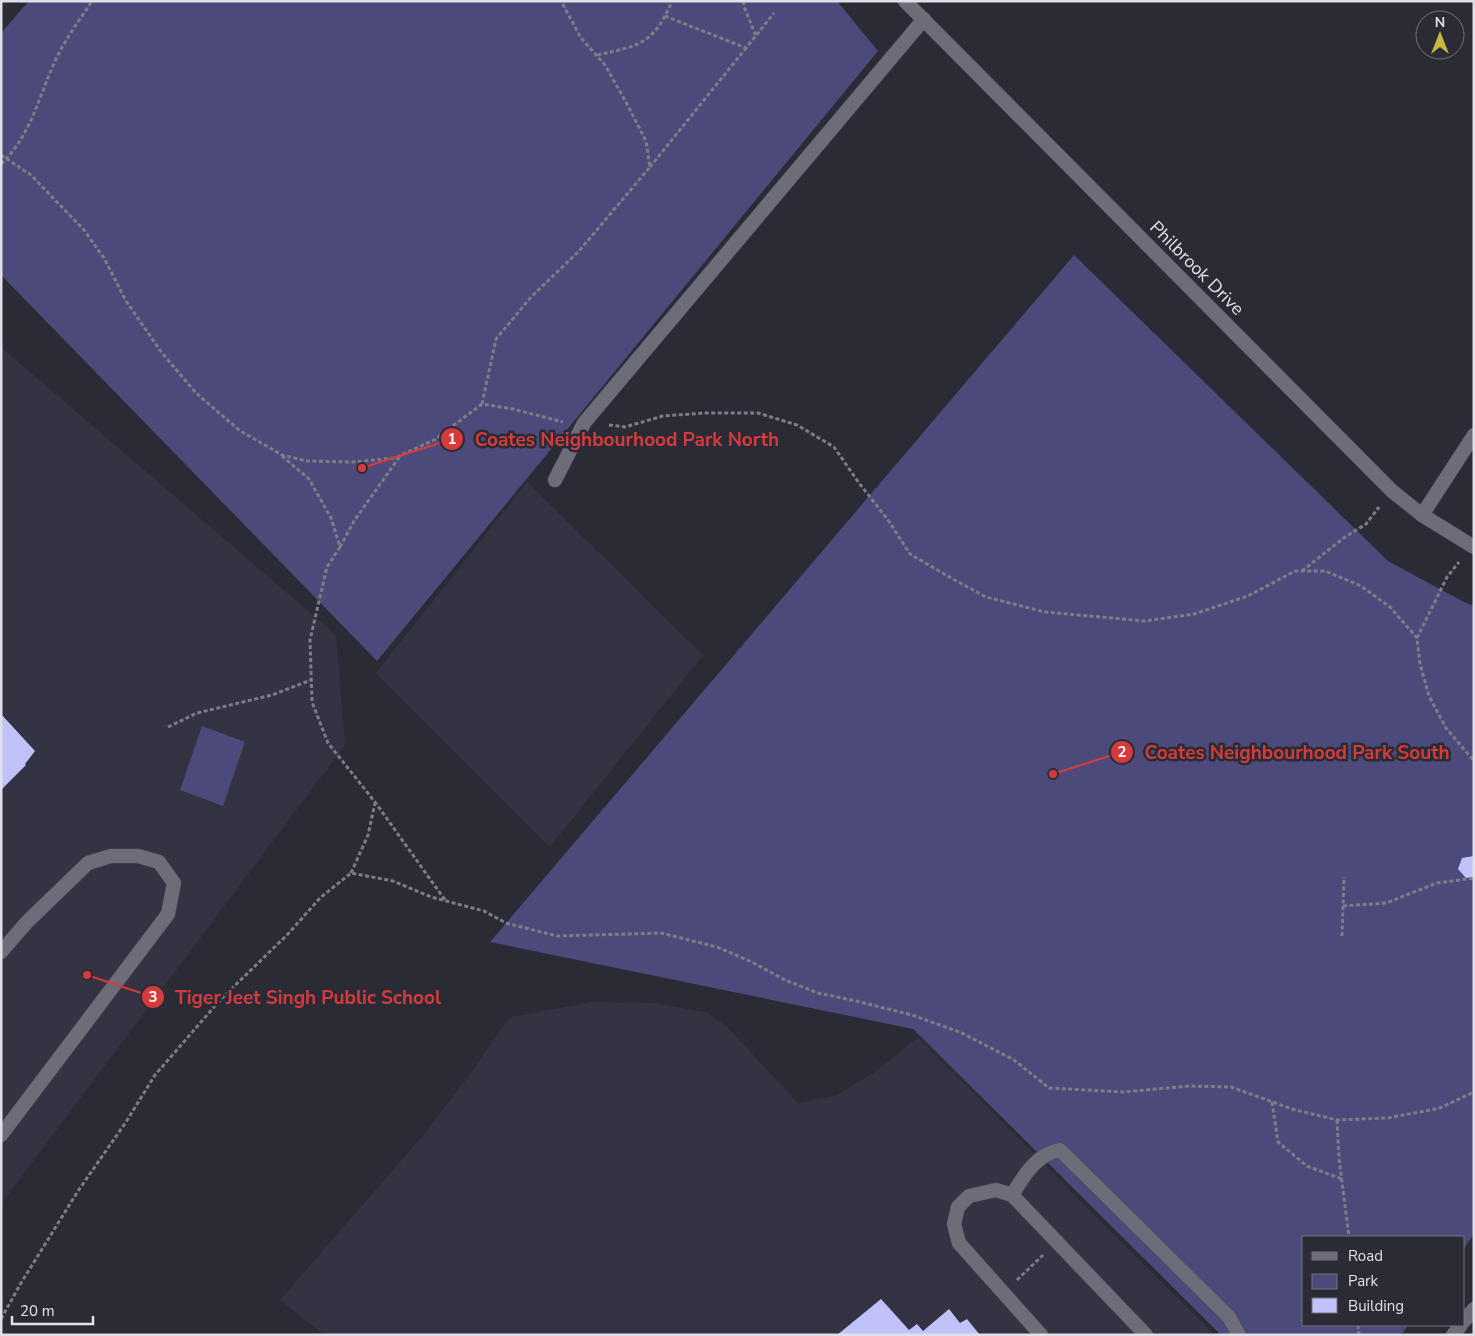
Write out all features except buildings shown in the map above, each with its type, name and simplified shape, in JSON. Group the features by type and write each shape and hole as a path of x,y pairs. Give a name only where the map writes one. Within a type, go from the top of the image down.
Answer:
{"street":[{"name":"Philbrook Drive","path":"905,1 1392,491 1422,516 1473,546"},
{"path":"555,480 584,422 924,19"},
{"path":"1422,516 1474,435"},
{"path":"1,952 27,922 88,863 111,856 138,856 159,862 174,883 168,914 1,1135"},
{"path":"1012,1196 1028,1170 1049,1152 1060,1150 1229,1317 1240,1335"},
{"path":"1041,1335 959,1243 954,1224 958,1207 969,1196 996,1190 1012,1196 1146,1335"},
{"path":"1465,1320 1474,1308"}],"path":[{"path":"1,164 28,129 59,53 92,1"},
{"path":"561,1 581,38 605,65 646,141 650,167"},
{"path":"597,55 627,49 648,40 666,16 672,1"},
{"path":"743,1 756,36"},
{"path":"282,456 308,461 354,462 395,458 434,440 482,404 496,339 532,297 579,251 650,167 774,13"},
{"path":"666,16 746,48"},
{"path":"1,155 31,175 84,230 104,258 126,301 162,353 196,393 239,430 282,456 309,479 331,518 340,547"},
{"path":"482,404 513,409 566,423 584,422 625,427 664,416 705,413 758,413 796,425 834,447 888,520 910,554 986,597 1045,612 1145,621 1194,614 1248,596 1295,570 1325,571 1361,586 1390,607 1417,638"},
{"path":"400,456 354,521 327,567 310,640 312,702 328,743 375,802 445,901"},
{"path":"1302,570 1345,537 1366,524 1392,491"},
{"path":"1473,546 1447,577 1417,638 1420,664 1429,696 1446,728 1474,761"},
{"path":"168,727 198,713 272,695 311,680"},
{"path":"1,1319 78,1191 155,1076 221,999 288,934 320,898 351,873 368,835 375,802"},
{"path":"351,873 393,881 445,901 484,911 506,923 557,936 661,933 717,947 752,962 785,980 818,993 912,1014 962,1033 1014,1060 1049,1088 1123,1092 1189,1086 1231,1087 1292,1109 1337,1120 1388,1118 1440,1108 1474,1092"},
{"path":"1342,936 1344,877"},
{"path":"1343,906 1386,903 1437,883 1474,878"},
{"path":"1272,1102 1278,1142 1307,1166 1342,1179"},
{"path":"1337,1120 1339,1158 1349,1236"},
{"path":"1004,1292 1058,1242"}],"shaded area":[{"path":"1,347 336,635 345,745 1,1204"},
{"path":"527,482 703,655 550,847 376,673"},
{"path":"592,1002 653,1003 706,1012 728,1028 798,1103 835,1096 875,1072 918,1037 1214,1335 324,1335 280,1300 420,1139 468,1077 510,1017"}],"green space":[{"path":"29,1 837,1 878,51 377,661 1,275 1,33"},
{"path":"1074,255 1388,561 1474,606 1474,1234 1465,1247 1465,1236 1302,1236 1302,1326 1407,1326 1401,1335 1221,1335 913,1029 490,942"},
{"path":"202,726 245,742 223,806 180,790"}],"place":[{"name":"Coates Neighbourhood Park North","path":"362,468"},
{"name":"Coates Neighbourhood Park South","path":"1053,774"},
{"name":"Tiger Jeet Singh Public School","path":"87,975"}]}
